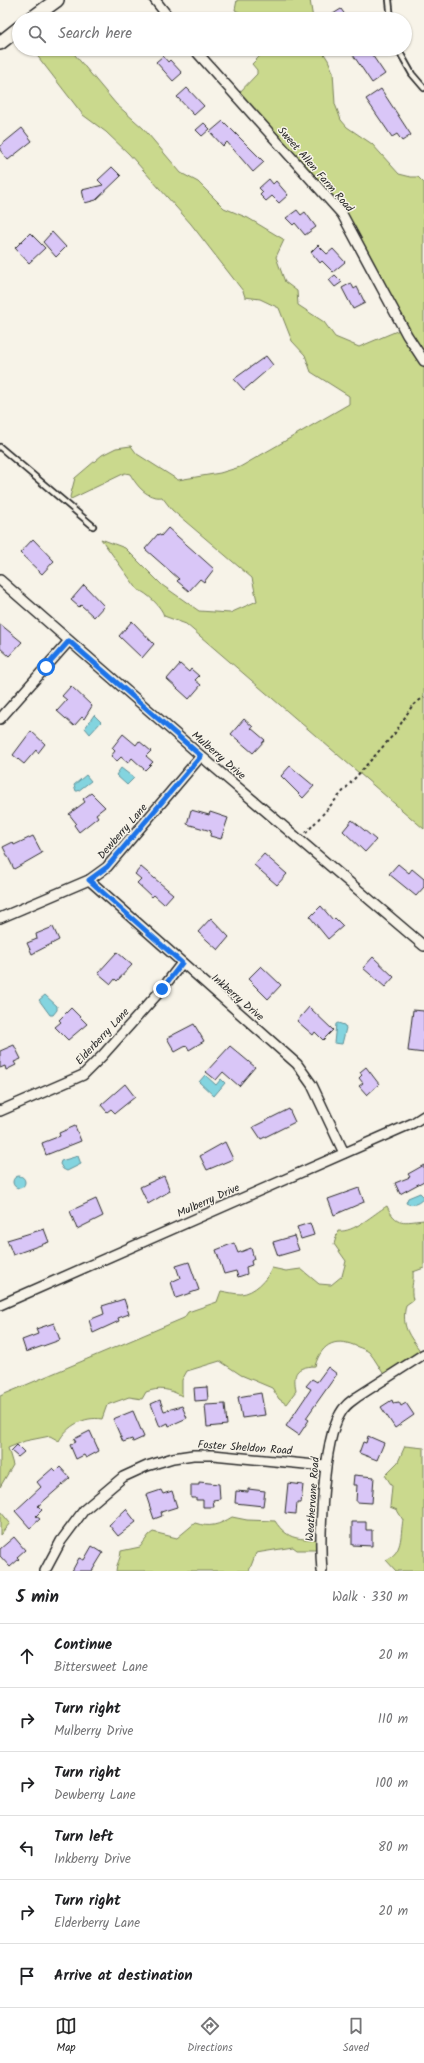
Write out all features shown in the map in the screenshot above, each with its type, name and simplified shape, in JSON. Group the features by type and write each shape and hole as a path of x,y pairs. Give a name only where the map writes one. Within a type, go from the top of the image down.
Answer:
{"street":[{"path":"40,12 56,0"},
{"path":"155,0 164,12"},
{"path":"0,43 12,34"},
{"name":"Sweet Allen Farm Road","path":"200,56 342,214 407,335 424,361"},
{"name":"Mulberry Drive","path":"0,580 201,756 424,946"},
{"path":"0,719 69,641"},
{"name":"Dewberry Lane","path":"0,918 89,880 107,867 201,756"},
{"name":"Inkberry Drive","path":"89,880 297,1064 307,1075 344,1153"},
{"name":"Elderberry Lane","path":"0,1111 83,1074 93,1066 162,989 182,963"},
{"name":"Mulberry Drive","path":"0,1305 413,1123 424,1116"},
{"name":"Weathervane Road","path":"322,1571 321,1550 326,1466 332,1434 339,1415 347,1405 424,1354"},
{"name":"Foster Sheldon Road","path":"45,1571 61,1541 84,1510 123,1477 146,1466 173,1458 193,1455 213,1455 326,1466"}],"lane":[{"path":"389,0 390,12"},
{"path":"402,56 412,74 424,88"},
{"path":"0,447 93,526"}],"path":[{"path":"300,840 395,733 412,706 424,697"}],"green space":[{"path":"237,0 310,0 312,12 239,12 235,10"},
{"path":"37,56 76,56 116,104 143,128 181,173 198,182 224,208 248,218 283,239 284,240 276,257 285,282 297,291 298,305 324,322 335,337 359,347 404,328 358,240 237,95 257,74 257,70 252,64 260,56 325,56 333,72 335,104 341,120 347,127 372,144 399,174 418,177 424,183 424,829 186,624 164,616 163,612 153,600 138,590 101,539 125,548 162,585 199,611 230,613 257,601 252,578 172,510 162,497 152,496 143,491 130,474 125,473 71,499 70,497 75,478 102,455 116,448 131,446 137,454 178,480 220,473 240,467 349,404 349,396 311,372 305,355 292,341 279,308 260,299 245,297 243,291 191,224 129,154 106,132 83,115"},
{"path":"387,1206 397,1220 406,1222 424,1220 424,1268 413,1272 413,1300 406,1305 405,1313 405,1325 407,1330 421,1352 385,1376 368,1351 343,1342 331,1344 322,1352 315,1366 303,1368 297,1372 295,1375 296,1391 286,1404 279,1399 272,1388 241,1375 220,1361 187,1371 182,1380 182,1396 169,1390 151,1390 146,1392 142,1399 129,1397 107,1405 102,1419 95,1418 77,1423 62,1436 59,1441 50,1436 25,1441 8,1448 13,1465 0,1487 0,1396 184,1318 188,1312 217,1302 221,1291 241,1294 251,1291 260,1285 272,1268 286,1271 301,1269 319,1284 331,1285 342,1276 346,1261 334,1244 338,1231 344,1231 357,1226"},
{"path":"405,1446 424,1448 424,1571 396,1571 386,1560 395,1553 398,1548 403,1520 397,1510 390,1507 392,1486 385,1475 398,1462"},
{"path":"0,1511 10,1523 0,1535"},
{"path":"232,1517 247,1520 275,1521 280,1528 295,1538 321,1539 321,1550 297,1550 293,1547 256,1553 249,1571 116,1571 121,1551 140,1547 153,1532 177,1538 195,1523 200,1525 214,1525"}],"water":[{"path":"94,715 101,722 90,734 85,728"},
{"path":"121,768 134,778 127,785 116,775"},
{"path":"86,775 91,781 76,791 74,785"},
{"path":"45,995 57,1006 57,1010 53,1015 50,1015 39,1000"},
{"path":"338,1023 344,1025 346,1028 342,1044 334,1043 336,1024"},
{"path":"205,1075 216,1085 221,1079 225,1083 214,1096 199,1082"},
{"path":"78,1156 81,1164 67,1171 63,1169 60,1164 61,1161"},
{"path":"17,1176 21,1176 25,1182 21,1188 17,1188 13,1184 13,1180"},
{"path":"420,1193 424,1197 421,1201 411,1205 406,1203 408,1198"}],"building":[{"path":"341,9 343,12 336,12"},
{"path":"163,56 168,62 170,60 182,73 173,81 156,62"},
{"path":"354,56 373,56 385,74 372,83"},
{"path":"187,88 204,106 194,115 177,97"},
{"path":"381,89 411,135 402,141 397,134 392,137 366,99"},
{"path":"223,121 264,162 253,172 227,142 223,146 210,132"},
{"path":"204,123 210,129 202,136 196,130"},
{"path":"22,128 32,141 8,160 0,150 0,146"},
{"path":"112,167 121,176 96,200 85,203 82,190 103,185 98,180"},
{"path":"269,179 273,184 276,181 288,195 279,203 272,196 266,201 260,195 263,192 259,188"},
{"path":"297,210 301,215 305,212 316,227 305,235 295,223 293,225 286,218"},
{"path":"52,232 66,247 56,257 43,242"},
{"path":"30,233 45,248 29,263 15,248"},
{"path":"318,245 327,254 333,249 345,262 333,272 322,261 320,263 311,252"},
{"path":"335,275 342,282 335,287 329,280"},
{"path":"351,283 354,289 357,287 365,303 353,309 342,288"},
{"path":"266,356 273,365 244,390 234,379"},
{"path":"168,528 214,569 204,582 200,579 189,591 177,581 179,579 145,549 158,534 161,536"},
{"path":"33,539 54,561 42,574 20,553"},
{"path":"84,585 104,606 94,617 81,605 79,607 71,600"},
{"path":"132,621 154,644 142,658 119,636"},
{"path":"0,624 22,642 9,656 0,648"},
{"path":"180,664 189,672 191,669 199,676 195,680 201,685 189,699 167,679"},
{"path":"71,686 92,706 84,719 82,717 74,726 57,711 67,700 62,696"},
{"path":"244,719 253,727 251,728 265,740 253,753 231,734"},
{"path":"31,731 45,744 38,753 36,750 24,764 13,755"},
{"path":"123,734 136,745 139,741 151,751 146,756 153,762 145,770 132,758 128,763 121,757 117,761 111,756 115,751 112,748"},
{"path":"290,766 314,786 303,798 281,776"},
{"path":"91,793 105,807 96,814 98,817 79,832 74,825 76,823 69,814 85,802 83,799"},
{"path":"191,810 209,815 210,812 228,818 221,839 210,836 211,831 187,824"},
{"path":"352,820 376,840 365,852 343,831"},
{"path":"33,836 42,853 14,869 3,847 13,842 14,845"},
{"path":"264,854 287,874 277,885 254,865"},
{"path":"398,864 409,873 412,869 424,879 424,887 416,896 389,874"},
{"path":"141,867 173,894 164,904 154,895 152,897 137,883 141,879 135,874"},
{"path":"321,906 333,920 335,918 343,926 328,939 310,917"},
{"path":"211,918 229,937 218,950 198,932"},
{"path":"53,927 59,940 32,954 27,943 37,939 36,934"},
{"path":"117,952 132,965 117,981 115,979 111,984 98,973"},
{"path":"373,957 394,977 385,987 363,968"},
{"path":"261,966 281,985 268,999 248,979"},
{"path":"309,1007 333,1030 323,1040 315,1032 313,1035 297,1021"},
{"path":"71,1008 87,1024 68,1040 55,1027 61,1022 59,1020"},
{"path":"413,1010 424,1011 424,1053 408,1051"},
{"path":"194,1024 204,1041 189,1050 187,1046 175,1052 167,1038"},
{"path":"14,1045 21,1059 14,1062 16,1065 6,1070 5,1066 0,1068 0,1051"},
{"path":"230,1046 255,1067 239,1086 223,1072 216,1080 206,1072"},
{"path":"366,1067 379,1084 367,1095 359,1086 363,1083 359,1078 362,1075 360,1072"},
{"path":"125,1084 135,1097 115,1113 111,1109 107,1112 101,1105"},
{"path":"289,1109 295,1122 261,1139 253,1127"},
{"path":"75,1126 81,1141 46,1155 42,1143 60,1136 59,1133"},
{"path":"225,1142 233,1159 207,1170 200,1156"},
{"path":"424,1165 424,1181 400,1194 395,1183 410,1177 408,1174"},
{"path":"164,1176 170,1191 148,1204 140,1187"},
{"path":"359,1188 364,1202 334,1215 328,1199"},
{"path":"96,1199 103,1216 77,1229 70,1211"},
{"path":"310,1223 314,1235 301,1239 297,1227"},
{"path":"44,1229 49,1242 13,1255 7,1240"},
{"path":"294,1236 299,1250 278,1256 273,1242"},
{"path":"234,1243 238,1253 251,1248 254,1259 251,1261 252,1265 246,1267 247,1274 238,1277 236,1271 224,1274 216,1250"},
{"path":"189,1262 199,1290 176,1298 171,1282 180,1278 176,1266"},
{"path":"124,1299 129,1314 118,1318 119,1321 93,1333 89,1320 104,1314 102,1306"},
{"path":"54,1323 60,1340 26,1352 22,1340 38,1334 36,1329"},
{"path":"328,1367 337,1374 306,1418 309,1420 299,1435 286,1426 311,1389 306,1386 312,1379 317,1382"},
{"path":"207,1387 208,1400 195,1401 194,1388"},
{"path":"261,1393 265,1415 242,1418 238,1397"},
{"path":"160,1400 164,1411 182,1406 187,1418 169,1426 168,1423 160,1427 151,1404"},
{"path":"392,1400 393,1403 399,1402 401,1406 406,1403 414,1415 395,1428 381,1407"},
{"path":"225,1404 227,1425 207,1427 205,1405"},
{"path":"133,1411 144,1437 133,1442 132,1439 123,1442 113,1419"},
{"path":"90,1431 99,1451 86,1458 84,1455 76,1459 70,1445 76,1442 74,1439"},
{"path":"368,1436 384,1443 377,1460 359,1453 363,1442 366,1443"},
{"path":"17,1445 24,1452 18,1457 11,1451"},
{"path":"60,1467 70,1478 38,1506 42,1510 36,1516 40,1519 30,1528 15,1511 41,1487 37,1482 53,1468 56,1471"},
{"path":"354,1475 374,1477 372,1503 356,1502 357,1485 353,1485"},
{"path":"199,1482 219,1484 220,1499 213,1500 214,1507 203,1507 203,1500 191,1498 191,1485 199,1485"},
{"path":"288,1483 303,1485 301,1503 297,1503 296,1514 285,1513"},
{"path":"248,1489 265,1491 263,1506 235,1503 236,1491 248,1492"},
{"path":"161,1490 163,1494 172,1491 177,1507 161,1512 162,1516 154,1519 146,1495"},
{"path":"126,1509 136,1522 118,1536 109,1525"},
{"path":"352,1522 366,1522 366,1530 372,1530 372,1546 352,1545"},
{"path":"14,1537 25,1550 17,1557 19,1559 10,1567 0,1556 0,1549"},
{"path":"92,1546 103,1553 92,1571 72,1571 79,1558 84,1560"}],"route":[{"path":"46,667 69,641 139,700 201,756 107,867 89,880 182,963 162,989"}]}
